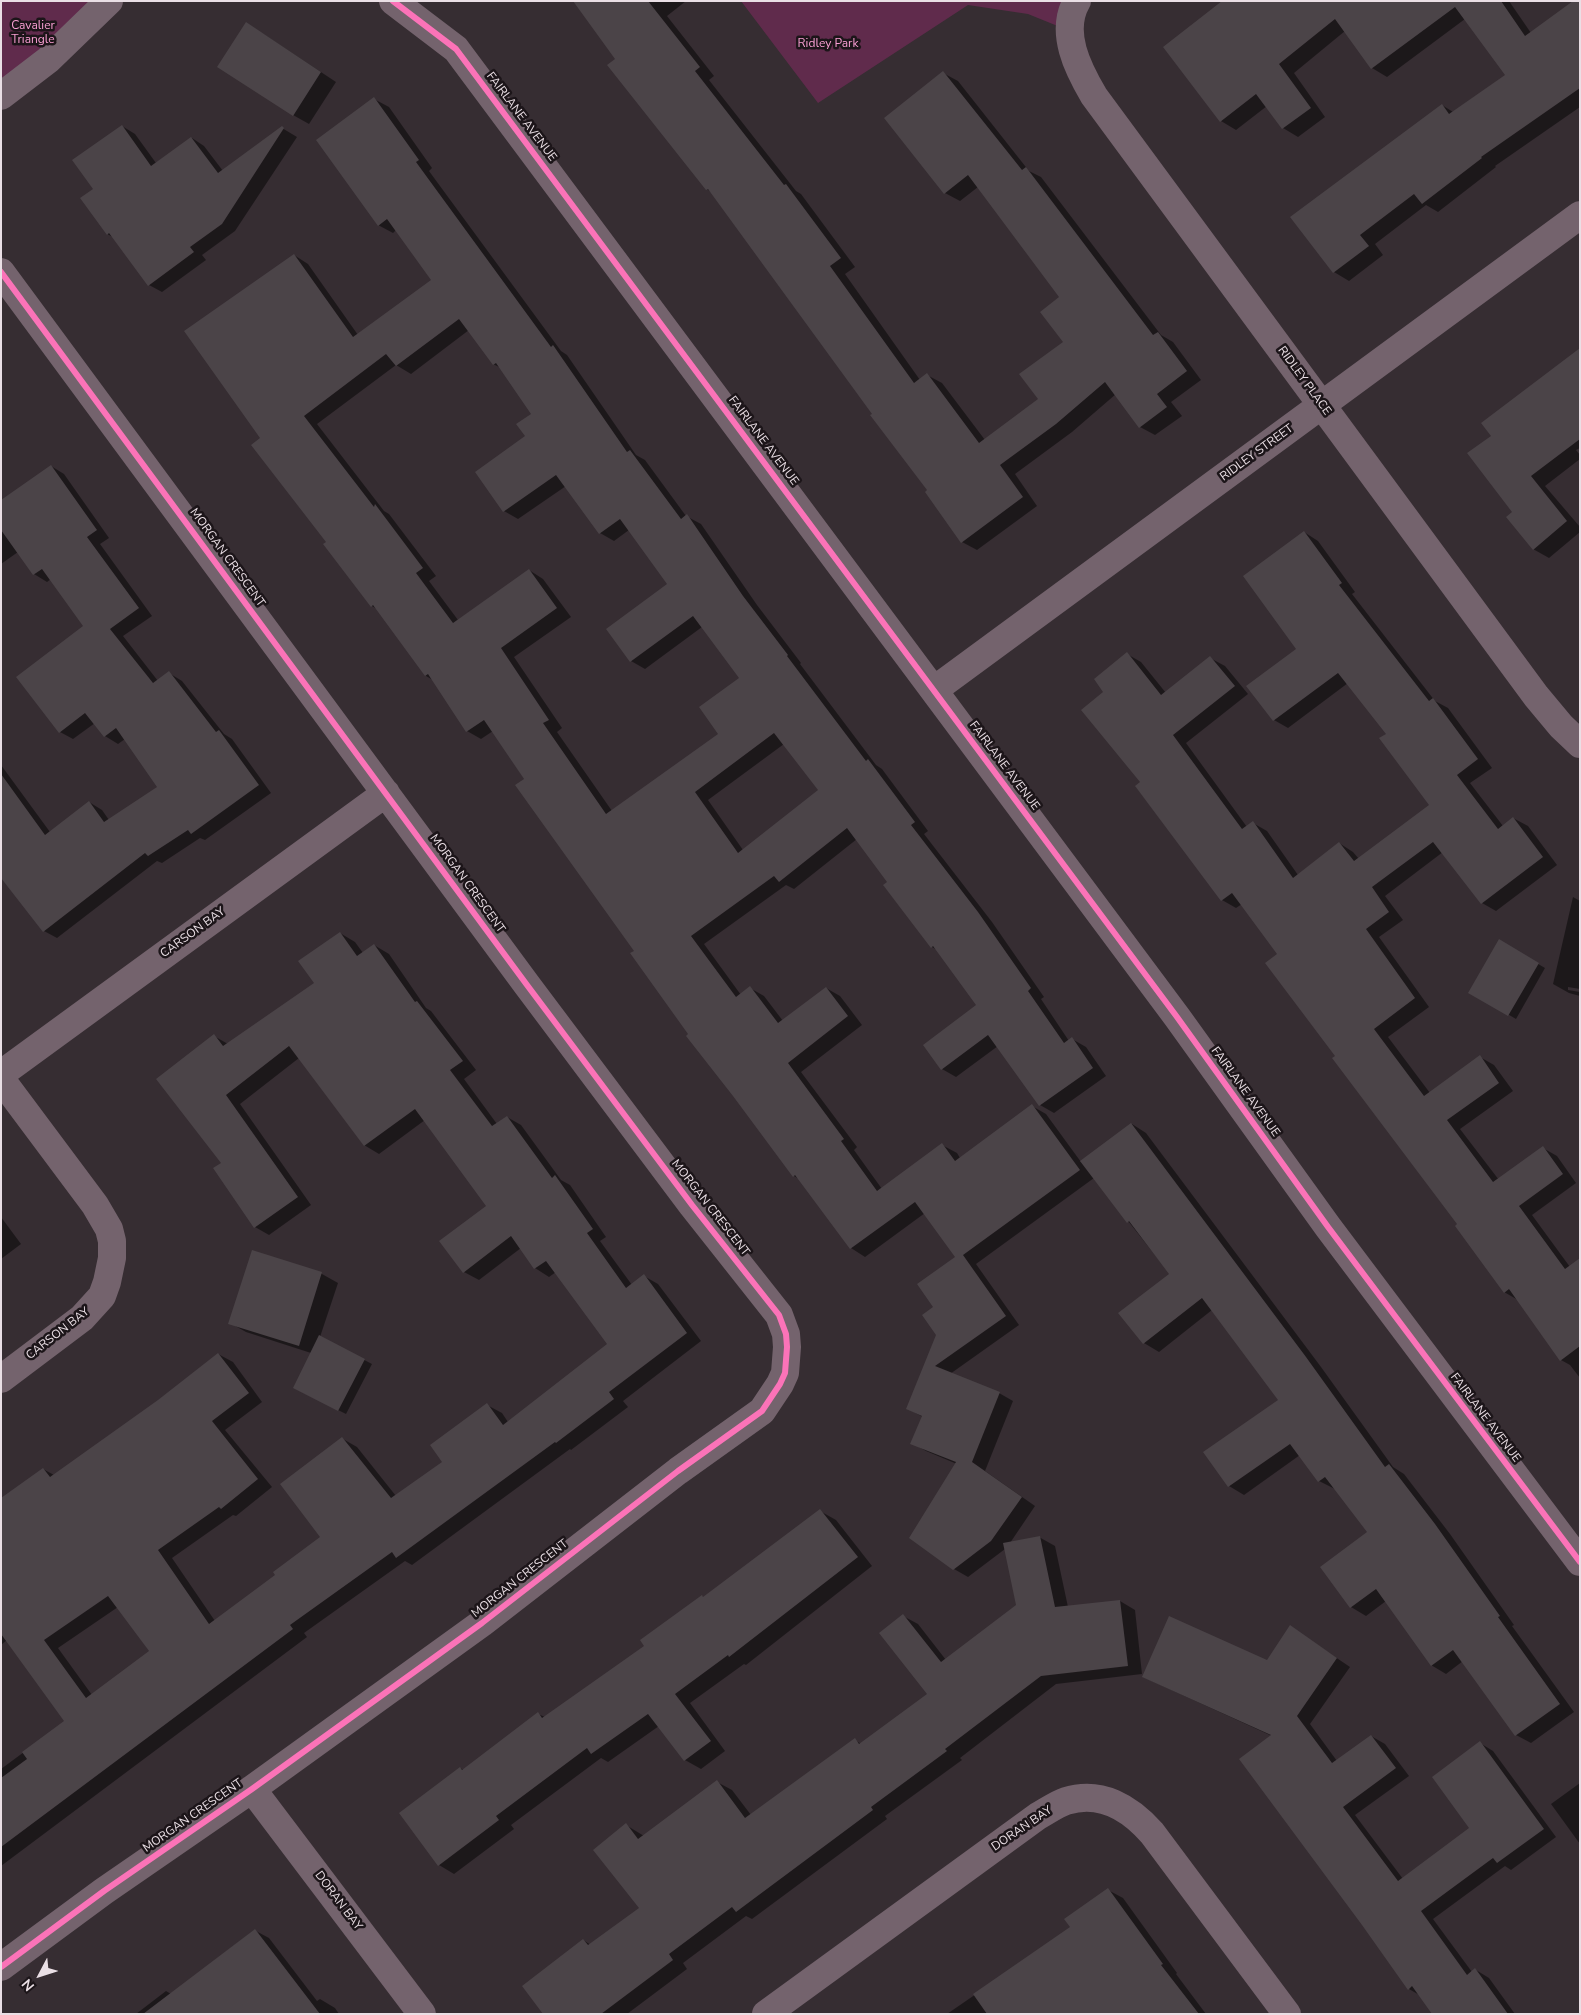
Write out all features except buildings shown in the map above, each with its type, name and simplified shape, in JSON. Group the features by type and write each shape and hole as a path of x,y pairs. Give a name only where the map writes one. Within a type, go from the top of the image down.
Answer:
{"street":[{"path":"1,96 48,60 109,1"},
{"name":"FAIRLANE AVENUE","path":"393,1 456,49 1181,1022 1328,1227 1580,1562"},
{"name":"RIDLEY PLACE","path":"1077,1 1073,8 1070,31 1073,52 1079,71 1094,96 1536,696 1561,726 1580,744"},
{"name":"RIDLEY STREET","path":"934,690 1580,215"},
{"name":"MORGAN CRESCENT","path":"1,272 692,1205 779,1315 787,1340 785,1373 762,1411 678,1471 482,1623 1,1967"},
{"name":"CARSON BAY","path":"1,1074 386,792"},
{"name":"CARSON BAY","path":"1,1079 95,1205 109,1229 112,1241 112,1258 102,1296 92,1309 1,1379"},
{"name":"DORAN BAY","path":"252,1789 422,2014"},
{"name":"DORAN BAY","path":"766,2014 1038,1816 1066,1801 1092,1798 1111,1802 1127,1809 1152,1833 1287,2014"}],"green space":[{"name":"Cavalier Triangle","path":"1,1 109,1 1,96"},
{"name":"Ridley Park","path":"741,1 1077,1 1070,31 1028,14 968,5 818,103"}],"cycle path":[{"path":"393,1 456,49 1177,1017 1328,1227 1580,1562"},
{"path":"1,272 527,985 692,1205 779,1315 786,1334 787,1347 785,1373 762,1411 678,1471 482,1623 252,1789 104,1891 1,1967"}]}
